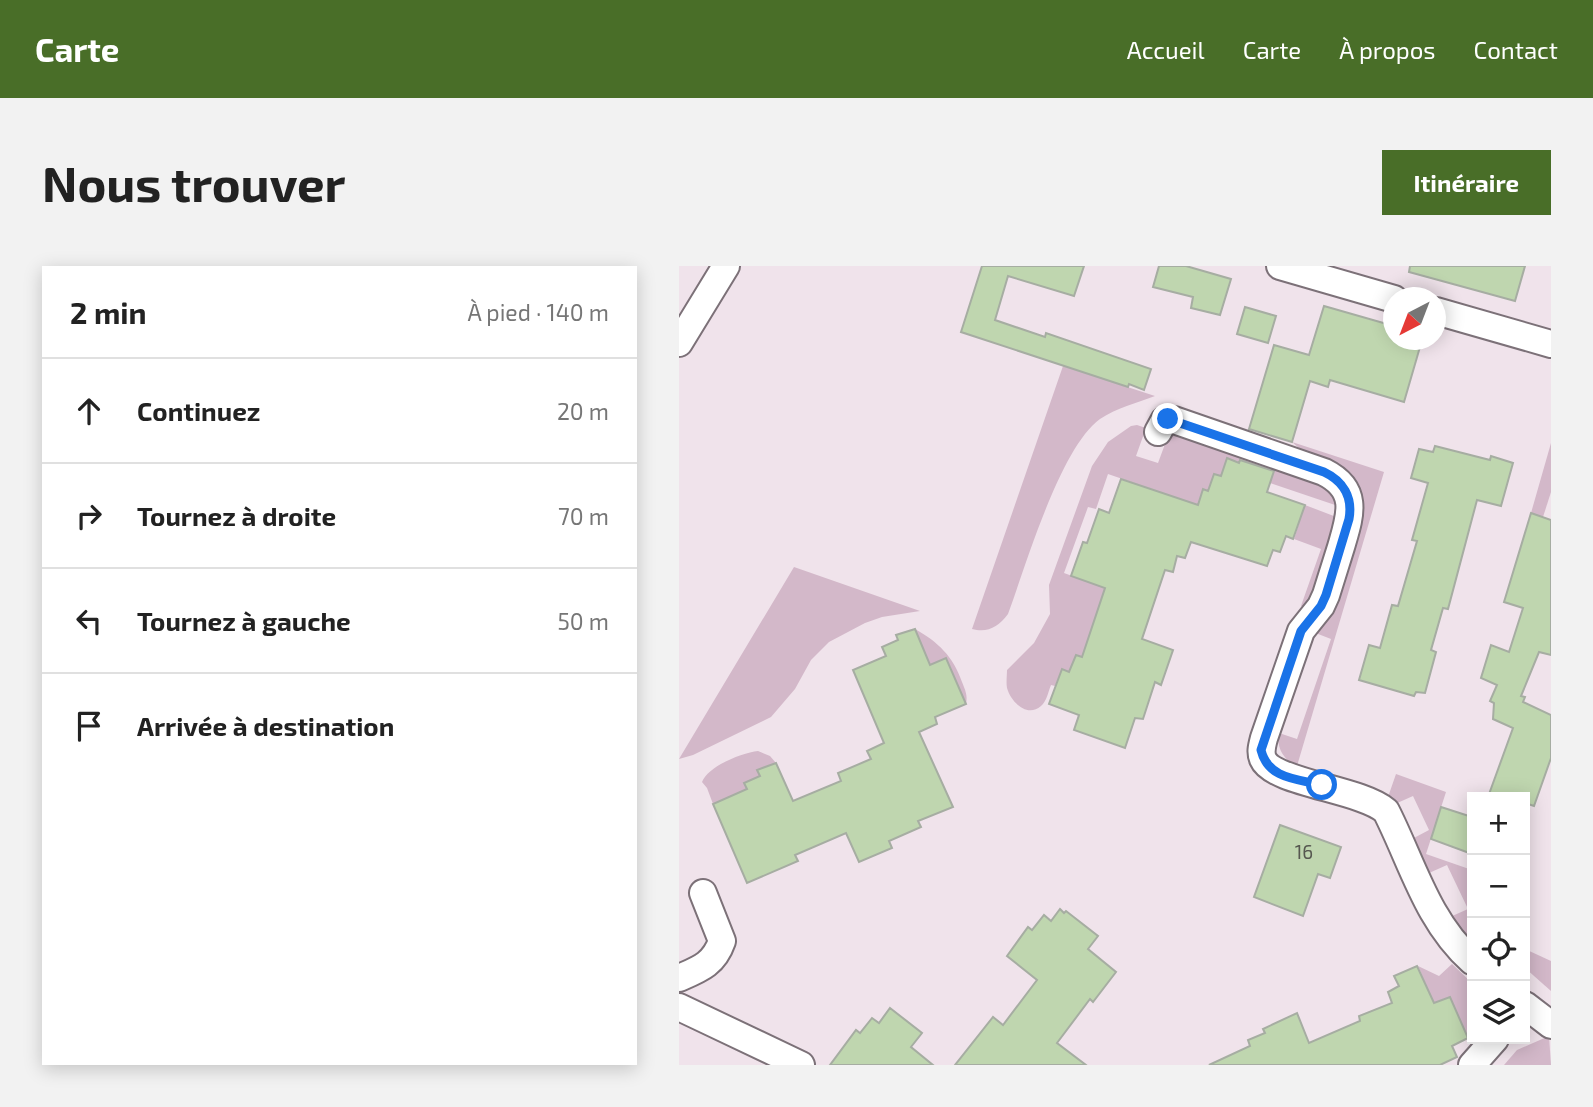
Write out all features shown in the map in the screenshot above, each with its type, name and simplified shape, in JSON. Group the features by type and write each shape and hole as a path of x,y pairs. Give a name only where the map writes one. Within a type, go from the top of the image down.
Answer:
{"street":[{"path":"679,344 726,266"},
{"path":"1280,266 1383,296"},
{"path":"1446,314 1551,344"},
{"path":"1157,432 1164,421 1174,420 1324,472 1341,484 1349,501 1349,519 1326,595 1321,606 1301,631 1263,738 1263,761 1272,770 1283,775 1368,801 1386,811 1409,865 1441,925 1467,956"},
{"path":"679,978 709,965 718,954 722,942 703,893"},
{"path":"679,1007 801,1065"},
{"path":"1530,1008 1551,1026"},
{"path":"1472,1065 1491,1044"}],"shaded area":[{"path":"1063,366 1155,396 1106,415 1085,434 1071,455 1046,509 1008,614 992,628 972,629"},
{"path":"1131,426 1146,428 1136,456 1158,463 1168,436 1173,432 1326,484 1341,507 1270,483 1272,474 1227,459 1221,476 1214,474 1208,491 1203,489 1198,505 1108,474 1096,509 1088,507 1064,573 1105,588 1088,639 1087,658 1076,655 1069,672 1062,669 1043,704 1030,710 1020,707 1009,693 1007,670 1034,643 1050,614 1049,585 1092,466 1108,442"},
{"path":"1292,442 1384,472 1297,766 1282,752 1279,733 1297,739 1331,639 1313,632 1361,518 1307,455"},
{"path":"1551,443 1551,492 1543,517 1531,513"},
{"path":"1305,505 1339,518 1317,596 1305,607 1301,606 1321,549 1294,539"},
{"path":"794,567 920,611 882,617 829,642 811,660 795,689 771,717 693,755 679,759"},
{"path":"915,629 931,639 949,657 965,690 966,704 947,659 930,665"},
{"path":"758,751 770,756 776,763 758,770 760,776 744,783 747,789 713,804 702,782 705,776 726,761"},
{"path":"1396,774 1446,792 1426,854 1467,868 1467,907 1447,865 1429,873 1412,839 1429,830 1413,796 1395,804 1388,797"},
{"path":"1467,909 1467,942 1450,917"},
{"path":"1530,951 1551,961 1551,991 1530,972"},
{"path":"1452,964 1467,978 1467,1036 1450,997 1434,1003 1418,966 1439,976"},
{"path":"1549,1036 1551,1065 1504,1065 1517,1050"}],"building":[{"path":"982,266 1084,266 1074,296 1008,276 995,320 1045,337 1046,333 1151,369 1144,390 961,332"},
{"path":"1159,266 1186,266 1231,279 1220,315 1191,308 1193,297 1153,287"},
{"path":"1410,266 1525,266 1515,301 1409,272"},
{"path":"1324,306 1383,323 1383,350 1419,350 1404,402 1330,380 1328,387 1310,381 1292,442 1249,429 1274,345 1309,355"},
{"path":"1245,307 1276,316 1268,343 1237,334"},
{"path":"1435,446 1490,460 1491,456 1513,463 1501,506 1477,500 1448,609 1443,608 1431,650 1436,652 1425,693 1416,692 1414,696 1359,680 1369,645 1380,648 1392,605 1398,606 1417,541 1412,540 1428,483 1411,478 1419,449 1433,452"},
{"path":"1227,458 1274,471 1267,492 1305,505 1293,539 1286,536 1280,552 1273,550 1267,566 1191,542 1185,558 1177,556 1173,572 1165,570 1142,639 1173,650 1161,685 1155,682 1143,719 1135,718 1125,748 1074,730 1079,715 1049,704 1062,669 1069,672 1076,655 1082,657 1105,588 1071,576 1099,509 1109,513 1121,479 1198,505 1203,489 1208,491 1214,474 1221,476"},
{"path":"1531,513 1551,520 1551,655 1539,652 1521,696 1525,697 1523,702 1551,715 1551,758 1534,806 1530,805 1530,792 1490,792 1513,728 1493,719 1494,703 1490,701 1497,685 1481,678 1491,645 1509,652 1523,608 1504,602"},
{"path":"915,629 930,665 946,658 966,704 935,717 937,724 919,732 953,807 918,821 921,827 889,841 892,848 859,862 846,833 795,855 798,861 747,883 713,804 747,789 744,783 760,776 757,770 776,763 793,801 841,781 838,773 871,759 867,751 884,743 853,670 886,656 882,647 898,640 896,635"},
{"path":"1441,807 1467,815 1467,852 1431,839"},
{"path":"1280,825 1341,847 1330,878 1318,874 1303,916 1254,897"},
{"path":"1060,909 1098,936 1088,949 1116,972 1093,1002 1090,999 1057,1043 1086,1065 955,1065 993,1017 1003,1025 1037,980 1007,956 1028,927 1032,930 1044,915 1051,921"},
{"path":"1417,966 1434,1003 1450,997 1467,1036 1467,1038 1452,1046 1457,1057 1440,1065 1209,1065 1250,1046 1248,1040 1265,1033 1263,1029 1297,1013 1309,1043 1360,1021 1359,1016 1392,1003 1388,992 1399,986 1394,976"},
{"path":"890,1008 922,1033 911,1047 933,1065 830,1065 856,1030 860,1033 872,1018 879,1023"}],"route":[{"path":"1168,419 1324,472 1341,484 1349,501 1349,519 1326,595 1321,606 1301,631 1261,750 1263,761 1272,770 1322,785"}]}
